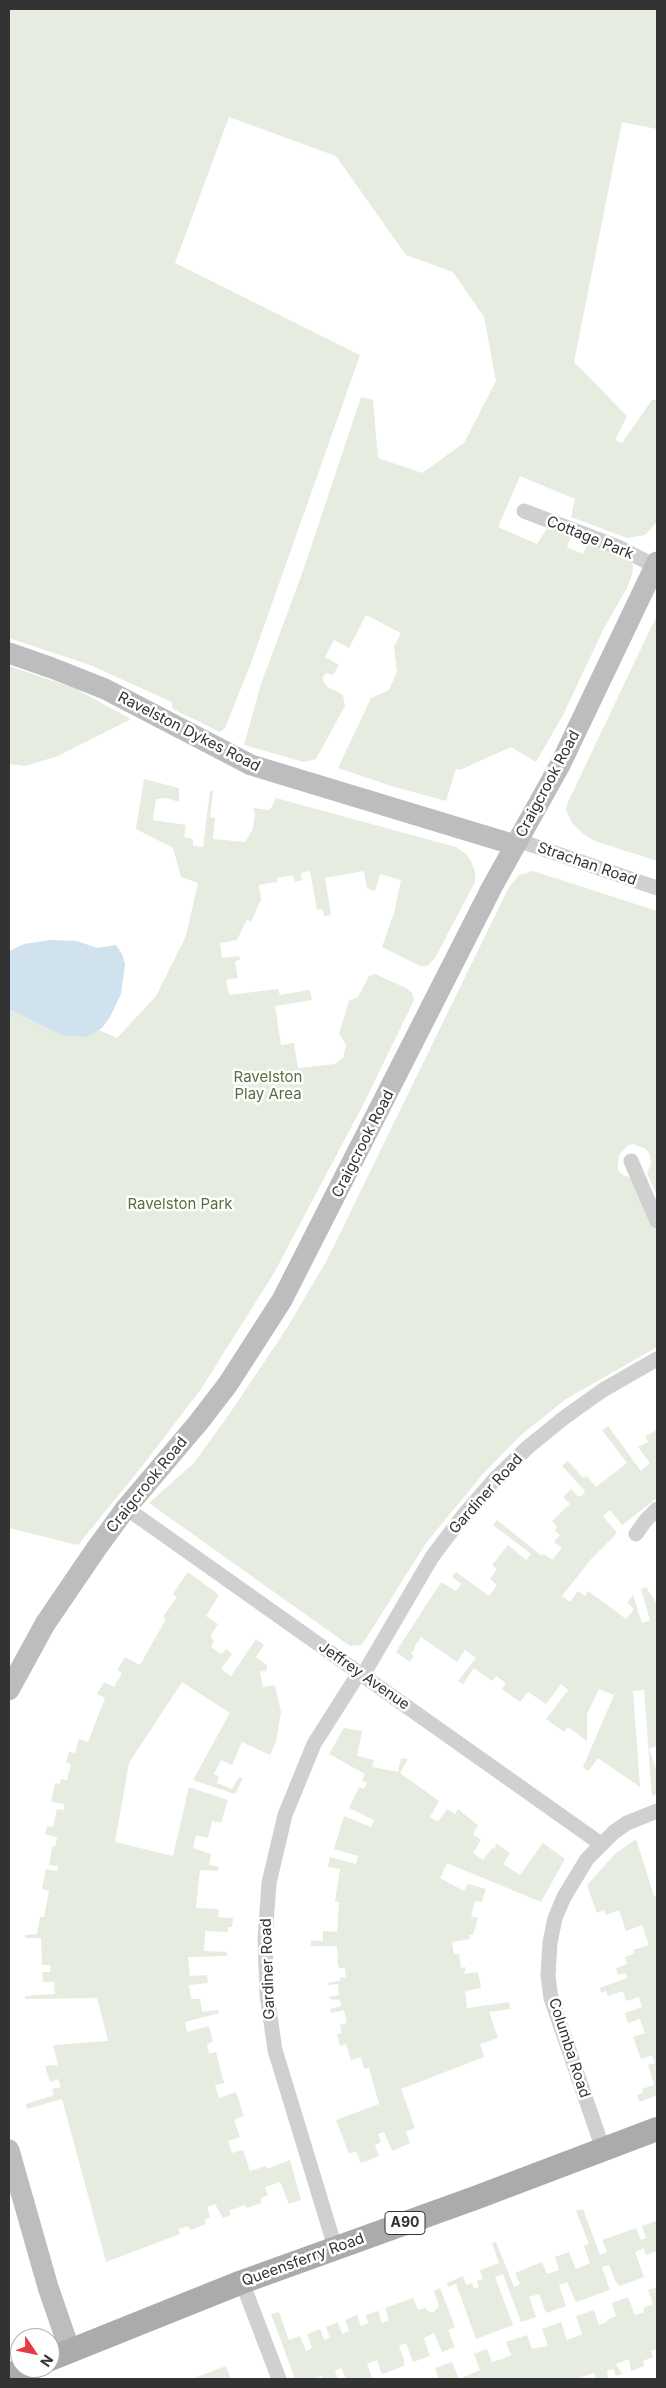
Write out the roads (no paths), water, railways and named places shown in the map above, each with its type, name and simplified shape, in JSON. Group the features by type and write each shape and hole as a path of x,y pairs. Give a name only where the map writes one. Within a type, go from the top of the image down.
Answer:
{"main road":[{"name":"A90","path":"604,2149 657,2129"},
{"name":"Queensferry Road","path":"60,2355 242,2282 604,2149"}],"street":[{"name":"Cottage Park","path":"524,511 618,547 656,564"},
{"name":"Craigcrook Road","path":"9,1690 45,1624 126,1508 222,1392 282,1300 516,843 560,765 656,564"},
{"name":"Ravelston Dykes Road","path":"9,653 105,690 251,765 516,843"},
{"name":"Strachan Road","path":"516,843 657,888"},
{"path":"631,1161 657,1221"},
{"name":"Gardiner Road","path":"335,2247 275,2050 267,1995 265,1939 269,1883 284,1815 314,1744 361,1674 432,1557 463,1516 495,1480 565,1417 603,1390 657,1359"},
{"name":"Jeffrey Avenue","path":"126,1508 601,1844"},
{"path":"636,1534 657,1509"},
{"name":"Columba Road","path":"604,2149 559,2025 551,1998 548,1966 556,1918 564,1898 579,1871 601,1844 627,1823 657,1811"},
{"path":"9,2150 48,2287 55,2328"},
{"path":"242,2282 279,2379"}],"water":[{"path":"50,940 77,941 97,948 116,945 122,954 125,964 121,994 110,1017 102,1028 86,1037 61,1035 9,1009 9,951 24,944"}],"park label":[{"name":"Ravelston Play Area","path":"268,1086"},
{"name":"Ravelston Park","path":"180,1204"}]}
